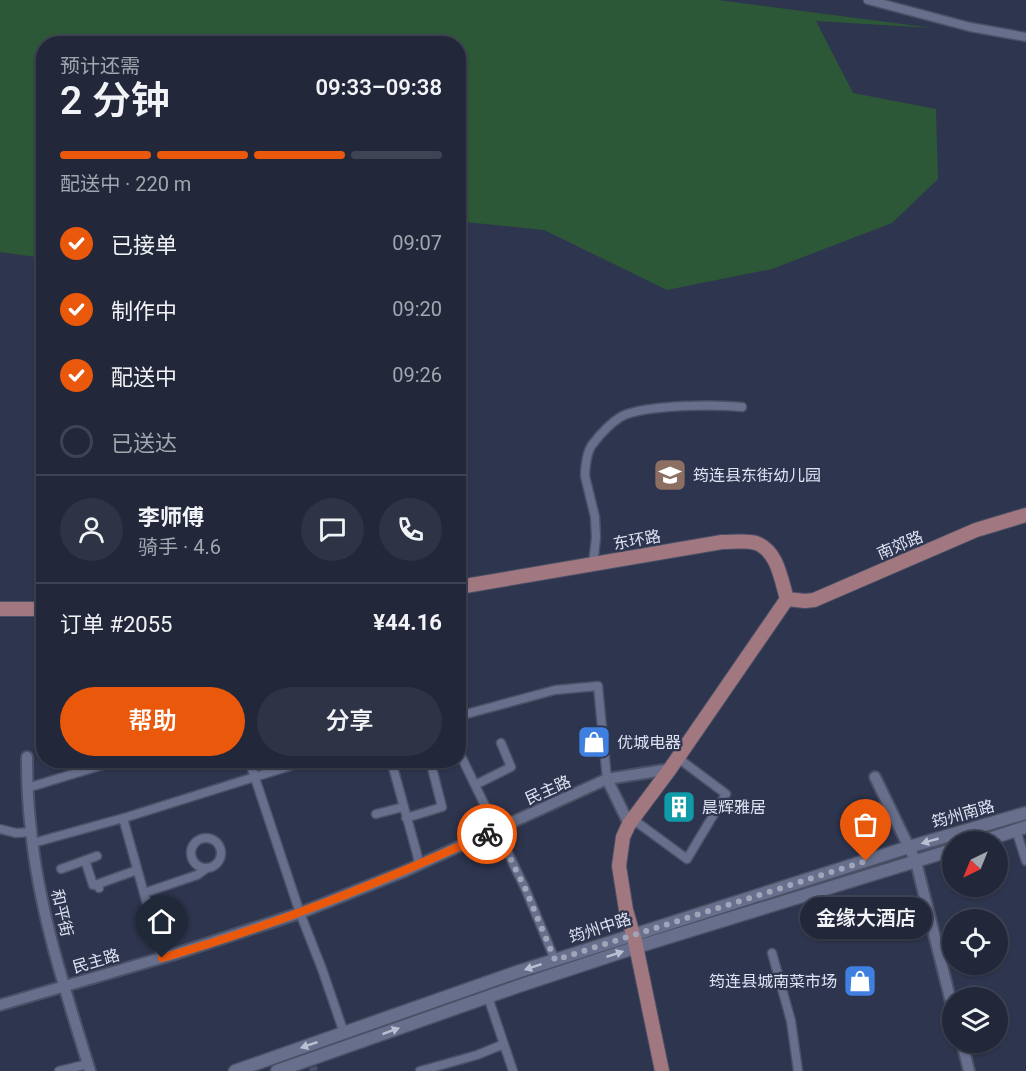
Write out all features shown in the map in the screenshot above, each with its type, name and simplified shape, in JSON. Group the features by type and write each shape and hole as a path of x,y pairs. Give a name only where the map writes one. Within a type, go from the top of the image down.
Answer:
{"main road":[{"name":"南郊路","path":"787,599 805,602 814,600 976,530 1026,514"},
{"name":"东环路","path":"466,586 722,542 754,542 762,546 774,559 787,599"},
{"path":"662,1071 635,941 626,910 619,866 622,837 787,599"},
{"path":"0,609 36,609"},
{"name":"筠州南路","path":"909,847 1026,813"},
{"name":"筠州中路","path":"277,1071 311,1063 635,941 909,847"},
{"name":"筠州南路","path":"916,862 942,853"},
{"name":"筠州中路","path":"235,1071 555,960 635,941 916,862"}],"street":[{"path":"868,0 970,27 1026,37"},
{"path":"593,564 596,538 595,517 585,476 591,446 625,415 667,408 720,405 742,407"},
{"path":"466,714 555,690 598,686 607,779 629,824 638,823 687,859 726,794 674,763"},
{"path":"475,785 511,767 501,743"},
{"name":"和平街","path":"27,757 27,788 39,883 64,986 89,1068"},
{"name":"民主路","path":"0,1005 162,958 300,913 418,865 607,779 674,763"},
{"path":"466,766 525,888 555,960"},
{"path":"27,788 93,768"},
{"path":"252,768 300,913 344,1033"},
{"path":"0,829 32,838 123,818 284,768"},
{"path":"392,768 417,854 418,865"},
{"path":"406,818 442,807 432,768"},
{"path":"876,777 916,862 947,987"},
{"path":"376,814 403,807"},
{"path":"123,818 162,958"},
{"path":"1021,829 1026,861"},
{"path":"61,869 97,856"},
{"path":"85,860 93,885 99,886 137,870"},
{"path":"144,893 197,875 207,868"},
{"path":"772,953 791,1022 798,1071"},
{"path":"488,997 513,1071"},
{"path":"420,1071 477,1055 504,1044"},
{"path":"965,1053 969,1071"},
{"path":"59,1071 89,1068"}],"green space":[{"path":"0,0 717,0 933,28 816,21 853,93 936,109 938,179 892,223 772,269 667,290 544,230 466,222 466,36 36,36 36,257 0,252"}],"tunnel":[{"path":"313,1067 314,1071"}],"way so far":[{"path":"487,834 496,830 525,888 555,960 866,861"}],"place":[{"name":"筠连县东街幼儿园","path":"670,475"},
{"name":"优城电器","path":"594,742"},
{"name":"晨辉雅居","path":"679,807"},
{"name":"金缘大酒店","path":"866,861"},
{"name":"筠连县城南菜市场","path":"860,981"}],"route":[{"path":"162,958 300,913 405,871 487,834"}]}
